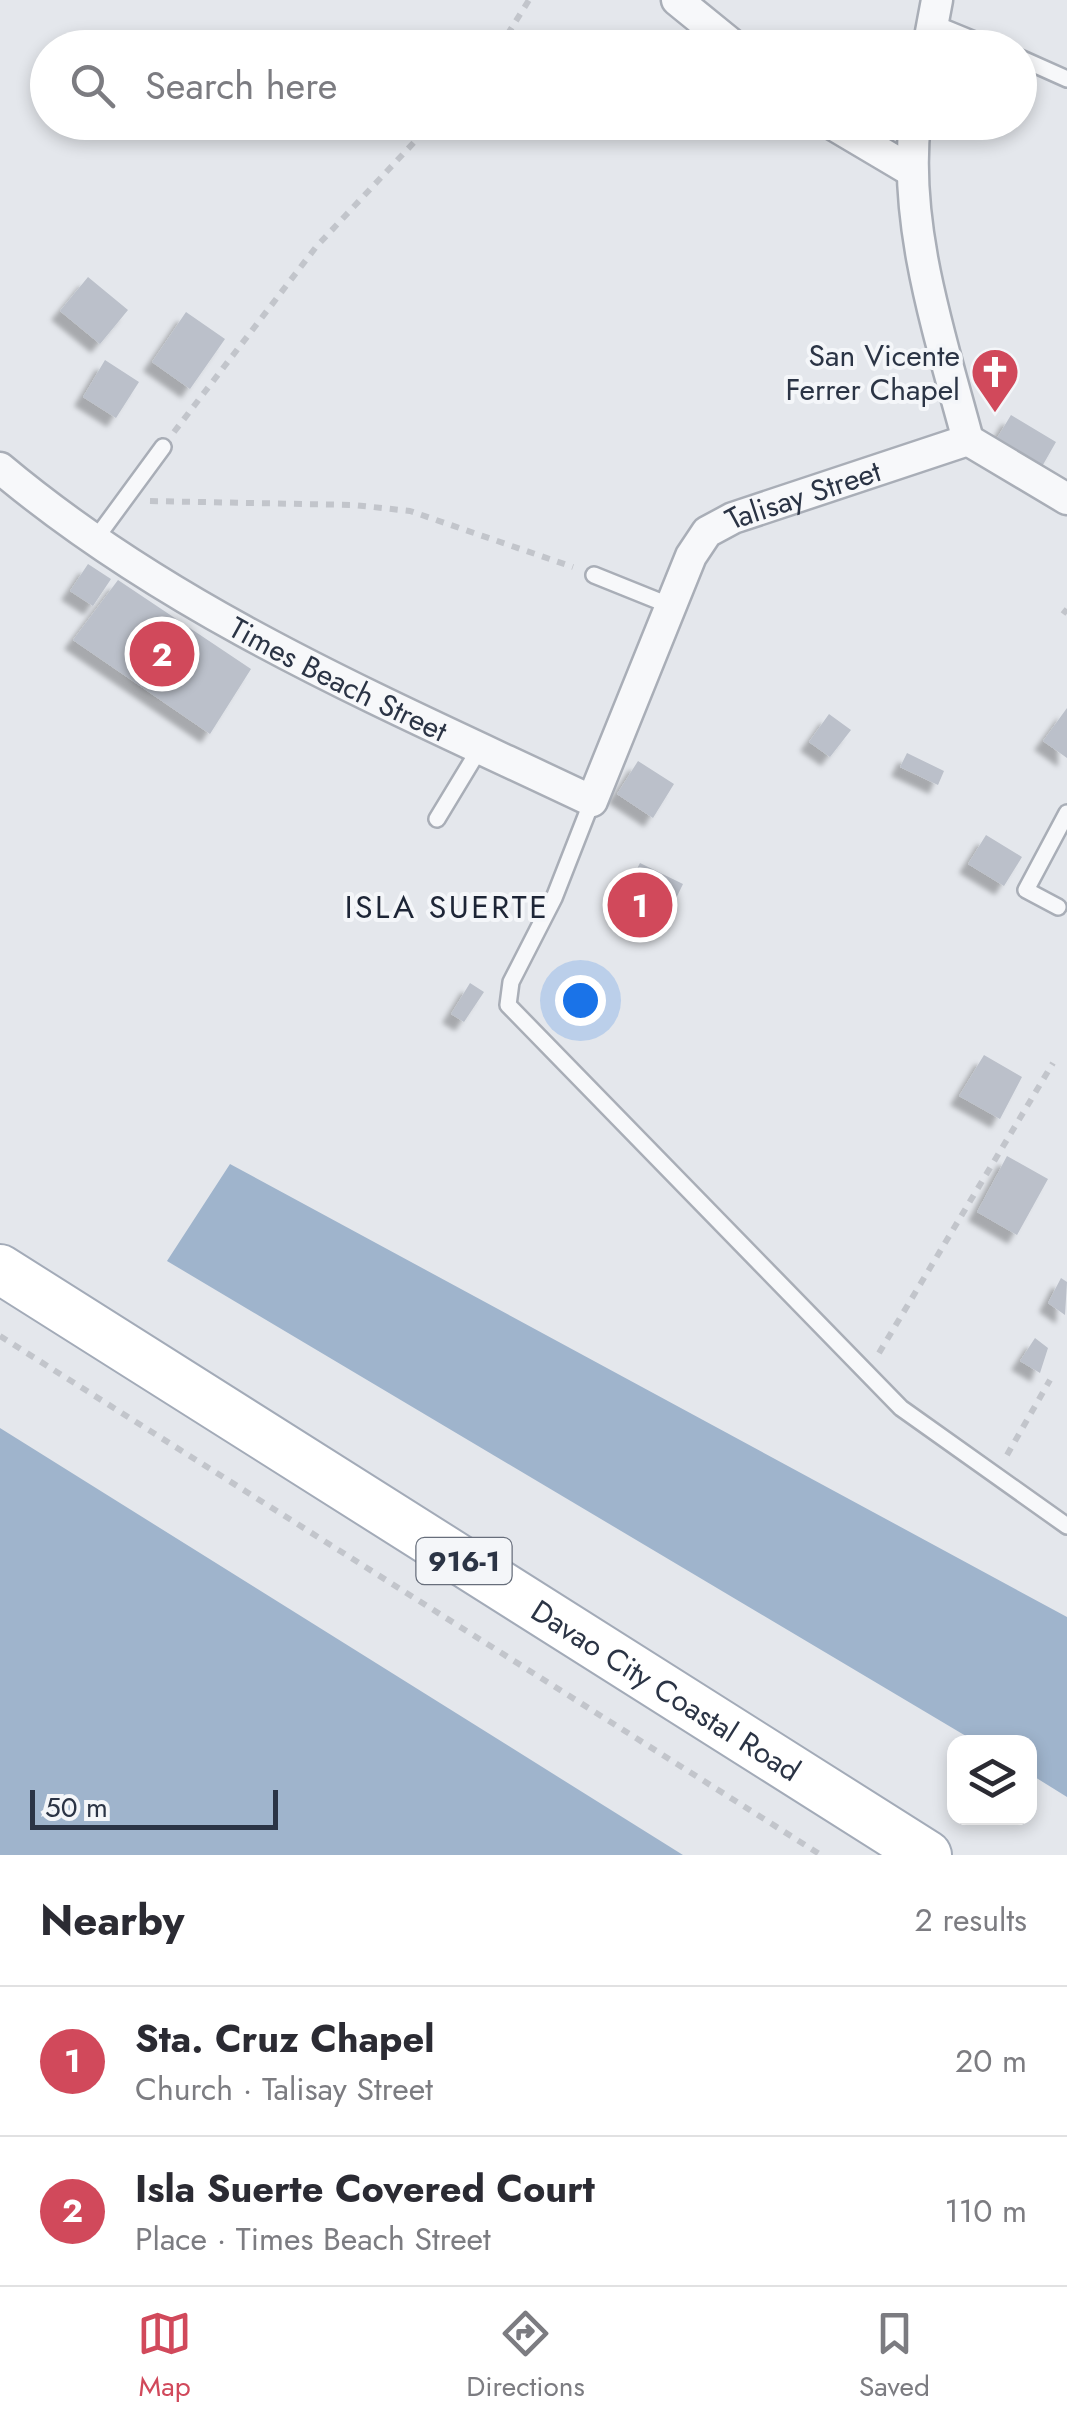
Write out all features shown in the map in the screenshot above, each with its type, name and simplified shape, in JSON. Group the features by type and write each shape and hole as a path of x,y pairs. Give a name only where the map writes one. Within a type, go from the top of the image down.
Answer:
{"main road":[{"name":"Davao City Coastal Road","path":"0,1269 927,1855"}],"street":[{"path":"677,0 714,30"},
{"path":"859,140 910,170"},
{"path":"913,140 910,170 941,337 968,440 1067,499"},
{"name":"Talisay Street","path":"592,801 698,542 718,524 968,440"},
{"name":"Times Beach Street","path":"0,468 93,542 236,628 592,801"}],"lane":[{"path":"1037,66 1067,79"},
{"path":"93,542 163,447"},
{"path":"594,575 671,606"},
{"path":"437,820 480,748"},
{"name":"Talisay Street","path":"592,801 554,898 511,982 508,1006 866,1374"},
{"path":"1058,907 1026,890 1067,813"},
{"path":"866,1374 941,1440 1067,1526"}],"path":[{"path":"510,30 528,0"},
{"path":"163,447 316,247 416,140"},
{"path":"124,500 354,505 410,511 510,542 594,575"},
{"path":"866,1374 1054,1063"},
{"path":"0,1336 821,1855"},
{"path":"994,1478 1050,1380"}],"water":[{"path":"230,1164 1067,1617 1067,1797 1037,1778 1037,1735 964,1735 167,1261"},
{"path":"0,1428 683,1855 0,1855"}],"building":[{"path":"88,277 128,310 100,344 60,311"},
{"path":"186,312 225,339 190,389 152,362"},
{"path":"105,360 139,382 116,418 83,397"},
{"path":"1011,415 1056,442 1040,470 994,443"},
{"path":"88,564 111,579 93,606 70,591"},
{"path":"118,580 251,669 210,734 73,640"},
{"path":"1067,708 1067,758 1043,741"},
{"path":"829,714 851,730 830,757 809,742"},
{"path":"907,753 944,771 938,785 900,767"},
{"path":"638,761 674,784 653,818 617,794"},
{"path":"986,835 1022,857 1004,886 968,864"},
{"path":"640,863 683,884 665,921 621,900"},
{"path":"470,983 484,992 464,1022 451,1014"},
{"path":"984,1055 1022,1077 1000,1119 959,1096"},
{"path":"1007,1156 1048,1179 1017,1235 977,1212"},
{"path":"1061,1278 1067,1282 1065,1315 1048,1303"},
{"path":"1035,1338 1048,1348 1040,1373 1020,1361"}],"place":[{"name":"San Vicente Ferrer Chapel","path":"995,414"},
{"name":"Isla Suerte Covered Court","path":"162,654"},
{"name":"Sta. Cruz Chapel","path":"640,905"}],"district":[{"name":"ISLA SUERTE","path":"447,907"}]}
